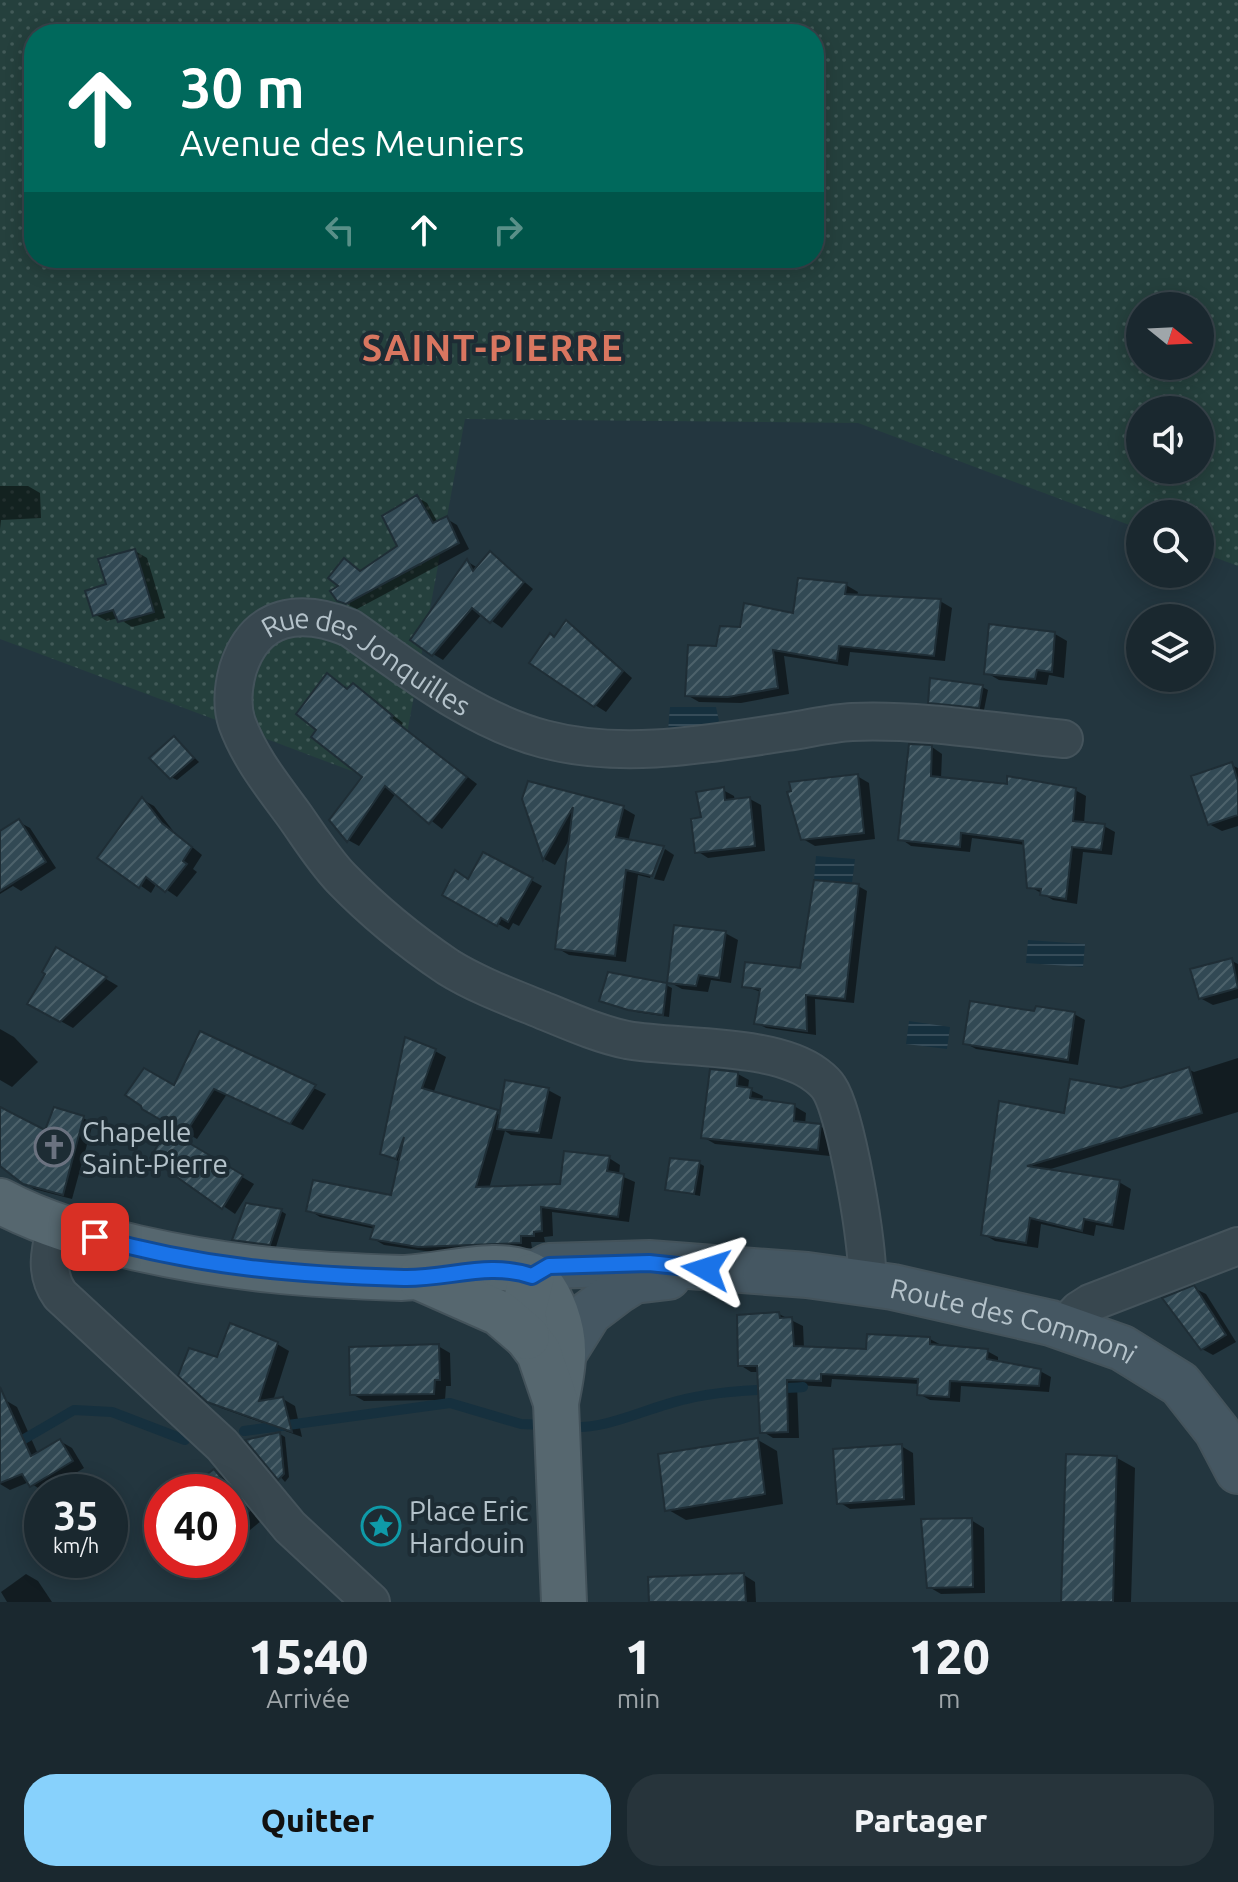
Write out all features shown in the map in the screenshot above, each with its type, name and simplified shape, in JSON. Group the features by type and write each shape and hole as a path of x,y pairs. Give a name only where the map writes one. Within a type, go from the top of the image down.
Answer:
{"main road":[{"path":"0,1201 56,1225 202,1263 313,1276 434,1283 503,1269 534,1285 523,1312 546,1345"},
{"path":"434,1283 499,1313 546,1345"},
{"path":"546,1345 539,1353 556,1403 564,1602"}],"street":[{"name":"Rue des Jonquilles","path":"867,1283 867,1256 855,1190 842,1124 829,1087 803,1067 766,1056 741,1050 625,1039 600,1032 502,994 448,967 339,876 257,766 235,717 232,695 242,656 252,639 280,620 314,616 350,628 476,712 546,740 575,744 630,749 683,747 851,722 1064,739"},
{"path":"56,1225 50,1251 50,1272 60,1295 222,1445 290,1527 371,1602"},
{"path":"1063,1327 1090,1303 1238,1246"},
{"name":"Route des Commoni","path":"534,1285 549,1266 649,1263 807,1275 867,1283 1017,1314 1122,1348 1180,1384 1235,1458"},
{"name":"Route des Commoni","path":"534,1285 634,1281 734,1271"},
{"name":"Route des Commoni","path":"546,1345 634,1281"}],"green space":[{"path":"0,0 1238,0 1238,566 1214,557 1214,500 1126,500 1126,524 858,423 465,419 397,788 0,639"}],"water":[{"path":"670,707 716,707 719,721 710,729 668,731"},
{"path":"816,856 855,859 852,883 814,880"},
{"path":"1028,940 1085,944 1083,967 1026,963"},
{"path":"909,1021 950,1027 947,1049 906,1044"}],"building":[{"path":"417,495 433,523 447,516 459,543 346,604 337,601 330,591 338,586 328,578 344,558 360,571 397,546 382,516"},
{"path":"135,549 154,612 118,622 113,610 93,616 85,591 106,584 98,559"},
{"path":"490,551 524,582 490,623 472,608 432,656 410,640 467,559 473,571"},
{"path":"798,578 847,583 845,594 941,599 934,656 839,646 837,661 773,650 778,688 728,697 685,696 688,645 716,646 720,626 740,627 744,603 793,613"},
{"path":"566,620 623,671 594,707 529,663 550,633 554,637"},
{"path":"989,624 1055,632 1052,672 1037,670 1035,679 984,674"},
{"path":"327,673 347,689 353,683 393,716 391,718 467,777 429,824 385,786 347,842 329,820 362,777 311,737 316,730 296,714"},
{"path":"930,678 983,685 979,708 928,703"},
{"path":"174,736 194,758 170,779 149,758"},
{"path":"909,744 932,745 931,776 1007,784 1007,776 1076,788 1073,821 1105,824 1101,850 1072,847 1066,899 1040,895 1041,889 1027,888 1023,841 961,833 960,847 898,840"},
{"path":"1232,762 1238,782 1238,815 1208,825 1191,776"},
{"path":"858,774 864,833 801,840 787,792 791,791 789,782"},
{"path":"528,781 624,806 616,837 664,846 652,876 626,870 615,956 555,949 573,807 543,860 522,799"},
{"path":"724,787 725,800 750,797 755,846 695,853 691,819 701,817 696,792"},
{"path":"142,797 162,823 192,847 183,861 187,864 165,892 146,877 139,888 97,858"},
{"path":"19,819 46,862 0,891 0,831"},
{"path":"483,852 533,878 508,922 501,918 497,926 442,895 455,870 468,879"},
{"path":"814,880 859,884 845,999 806,995 807,1031 754,1024 760,989 742,987 745,962 800,968"},
{"path":"674,925 726,931 719,978 699,975 696,986 667,983"},
{"path":"56,947 107,977 60,1022 27,1004 45,974 42,972"},
{"path":"1232,958 1238,988 1199,999 1190,969"},
{"path":"608,972 667,983 663,1015 628,1010 599,1001"},
{"path":"970,1001 1034,1011 1036,1006 1075,1012 1068,1060 963,1044"},
{"path":"200,1031 316,1085 290,1124 214,1089 185,1134 142,1109 125,1095 144,1068 174,1085"},
{"path":"405,1037 436,1049 422,1088 498,1110 476,1187 560,1184 564,1151 610,1156 607,1171 624,1174 618,1217 541,1207 542,1231 534,1232 534,1236 521,1236 521,1243 418,1247 370,1239 374,1226 306,1211 313,1180 391,1195 404,1137 396,1159 380,1154"},
{"path":"1189,1067 1202,1113 1027,1166 1120,1180 1112,1225 1084,1219 1082,1231 1030,1218 1026,1243 981,1235 999,1101 1064,1113 1070,1079 1121,1088"},
{"path":"710,1069 738,1072 737,1086 752,1088 750,1098 795,1104 794,1121 821,1124 818,1150 701,1138"},
{"path":"505,1080 549,1088 539,1133 497,1129"},
{"path":"0,1107 45,1130 54,1107 84,1116 63,1195 23,1184 0,1166"},
{"path":"167,1130 243,1175 222,1209 150,1158"},
{"path":"670,1158 700,1161 694,1194 665,1190"},
{"path":"246,1203 282,1209 270,1245 232,1240"},
{"path":"1194,1285 1226,1335 1201,1350 1162,1298"},
{"path":"779,1312 780,1318 792,1317 794,1346 866,1349 867,1334 930,1337 930,1344 988,1349 987,1359 1041,1369 1039,1386 950,1381 949,1397 917,1395 918,1379 821,1374 821,1381 787,1380 788,1432 760,1433 757,1366 738,1366 737,1315"},
{"path":"230,1323 278,1342 259,1401 283,1397 292,1432 207,1402 178,1376 189,1348 217,1357"},
{"path":"439,1344 440,1380 435,1380 434,1394 350,1395 349,1347"},
{"path":"0,1387 31,1456 60,1439 73,1461 52,1474 24,1474 24,1477 22,1474 0,1483"},
{"path":"280,1432 284,1474 278,1480 245,1440"},
{"path":"758,1438 765,1494 665,1511 658,1454"},
{"path":"902,1444 904,1499 837,1504 833,1449"},
{"path":"1066,1454 1117,1456 1113,1602 1061,1602"},
{"path":"972,1518 973,1587 927,1588 921,1519"},
{"path":"744,1573 746,1602 649,1602 648,1577"}],"waterway":[{"path":"566,1427 612,1422 700,1396 803,1387"},
{"path":"244,1431 450,1403 521,1424 546,1425"},
{"path":"0,1453 74,1410 112,1412 185,1440"}],"place":[{"name":"Chapelle Saint-Pierre","path":"54,1147"},
{"name":"Place Eric Hardouin","path":"381,1526"}],"district":[{"name":"SAINT-PIERRE","path":"493,347"}],"route":[{"path":"95,1237 202,1263 313,1276 420,1278 503,1269 532,1276 549,1266 649,1263 706,1269"}]}
